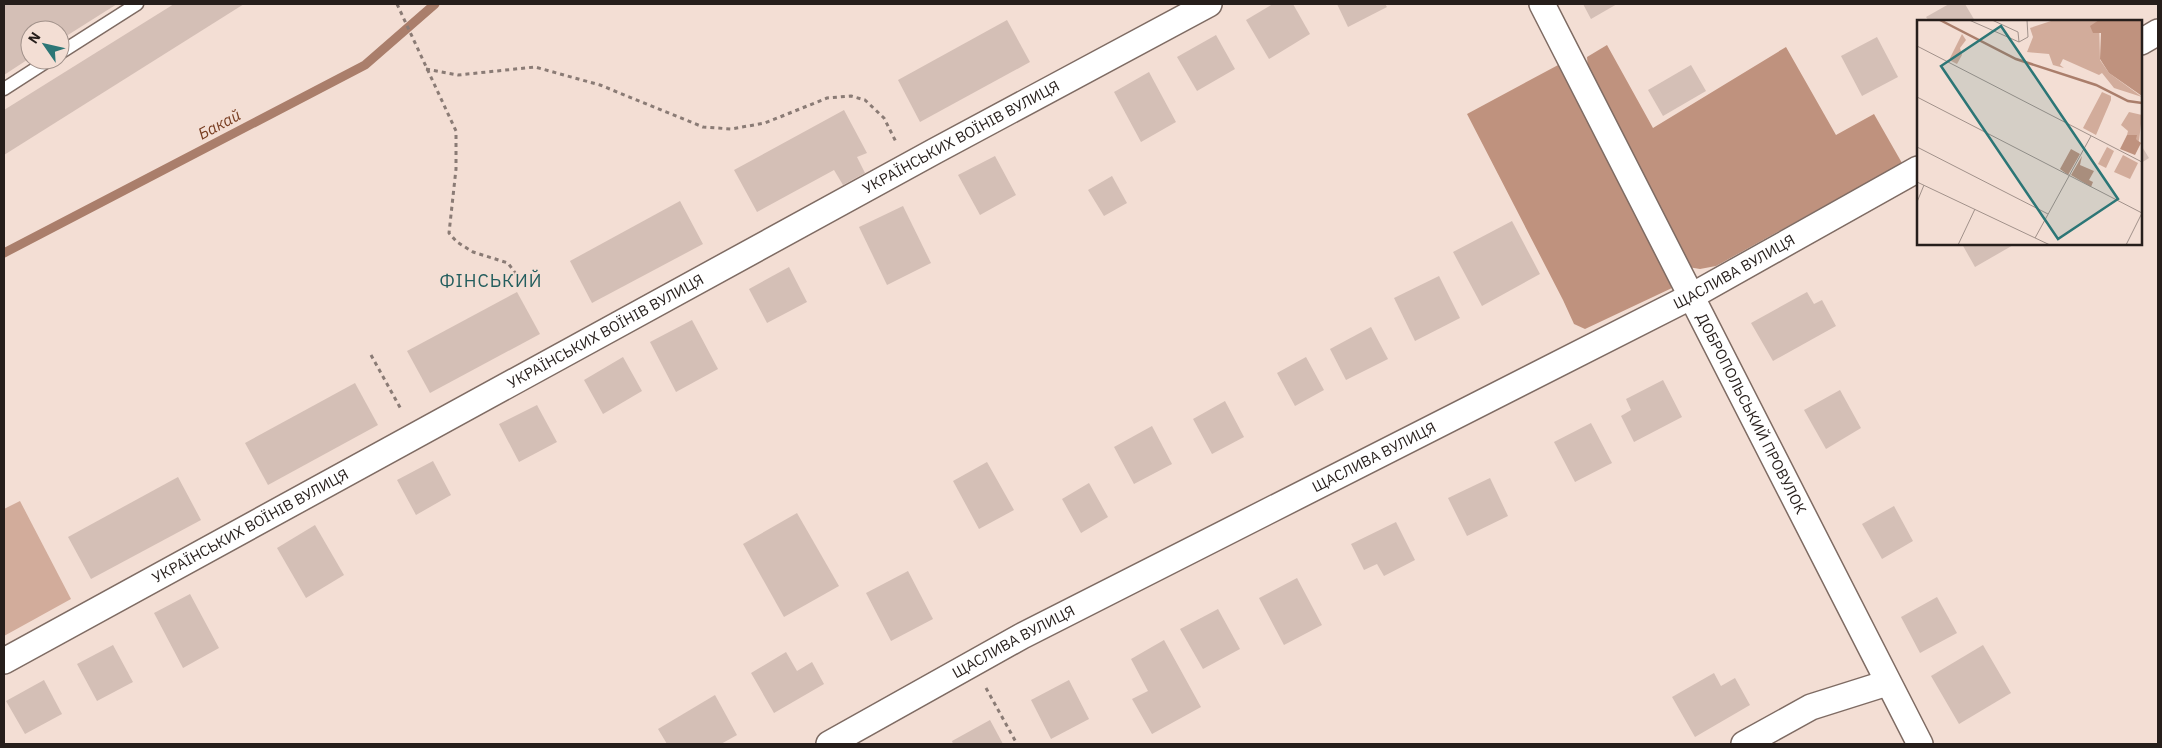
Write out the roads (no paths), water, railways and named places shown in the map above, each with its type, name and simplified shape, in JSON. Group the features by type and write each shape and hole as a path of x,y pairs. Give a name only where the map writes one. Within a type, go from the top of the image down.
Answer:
{"street":[{"name":"УКРАЇНСЬКИХ ВОЇНІВ ВУЛИЦЯ","path":"4,660 908,166 1209,4"},
{"name":"ДОБРОПОЛЬСЬКИЙ ПРОВУЛОК","path":"1542,4 1920,744"},
{"path":"2142,41 2158,32"},
{"name":"ЩАСЛИВА ВУЛИЦЯ","path":"829,744 1031,631 1690,297 1917,170"},
{"path":"1744,744 1811,707 1888,683"}],"lane":[{"path":"70,47 137,4"},
{"path":"4,89 33,70"}],"waterway":[{"name":"Бакай","path":"4,253 365,65 435,4"}],"district":[{"name":"ФІНСЬКИЙ","path":"491,281"}]}
